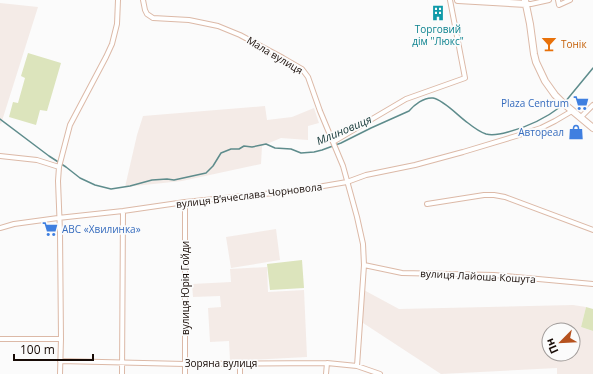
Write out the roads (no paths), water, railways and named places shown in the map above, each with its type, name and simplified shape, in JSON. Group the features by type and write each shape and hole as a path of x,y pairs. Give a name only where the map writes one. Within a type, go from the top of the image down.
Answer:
{"main road":[{"path":"458,0 525,2 536,62 546,81 560,100 593,128"}],"street":[{"path":"60,374 60,232 58,218 59,167 70,125 112,44 117,24 118,0"},
{"name":"Мала вулиця","path":"143,0 147,14 153,18 189,20 218,26 240,35 283,58 302,70 308,77 320,111 343,166 363,244 364,265 357,366"},
{"path":"333,142 406,99 464,78 450,0"},
{"path":"525,2 538,3 549,0"},
{"path":"558,0 559,5 570,0"},
{"path":"581,118 593,105"},
{"name":"вулиця Вʼячеслава Чорновола","path":"0,228 14,224 58,218 185,202 294,191 347,182 366,175 415,166 516,136 540,128 572,111"},
{"path":"0,156 37,160 59,167"},
{"path":"427,204 484,195 494,195 593,230"},
{"name":"вулиця Юрія Гойди","path":"185,202 185,374"},
{"path":"122,374 123,211"},
{"name":"вулиця Лайоша Кошута","path":"364,265 402,273 494,276 593,284"},
{"path":"0,339 61,339"},
{"name":"Зоряна вулиця","path":"60,361 185,364 327,363 357,366 380,374"},
{"path":"240,363 240,374"},
{"path":"326,374 327,363"}],"waterway":[{"name":"Млиновиця","path":"565,102 593,68"},
{"name":"Млиновиця","path":"0,119 80,178 95,185 111,189 152,180 174,180 206,173 213,166 221,153 231,149 239,149 244,146 252,147 266,144 275,148 291,149 301,153 322,150 341,143 409,111 420,102 430,98 437,99 442,102 481,132 491,135 505,133 530,125 563,105"}],"place":[{"name":"Торговий дім \"Люкс\"","path":"438,13"},
{"name":"Тонік","path":"549,44"},
{"name":"Plaza Centrum","path":"581,103"},
{"name":"Автореал","path":"576,132"},
{"name":"АВС «Хвилинка»","path":"50,229"}]}
